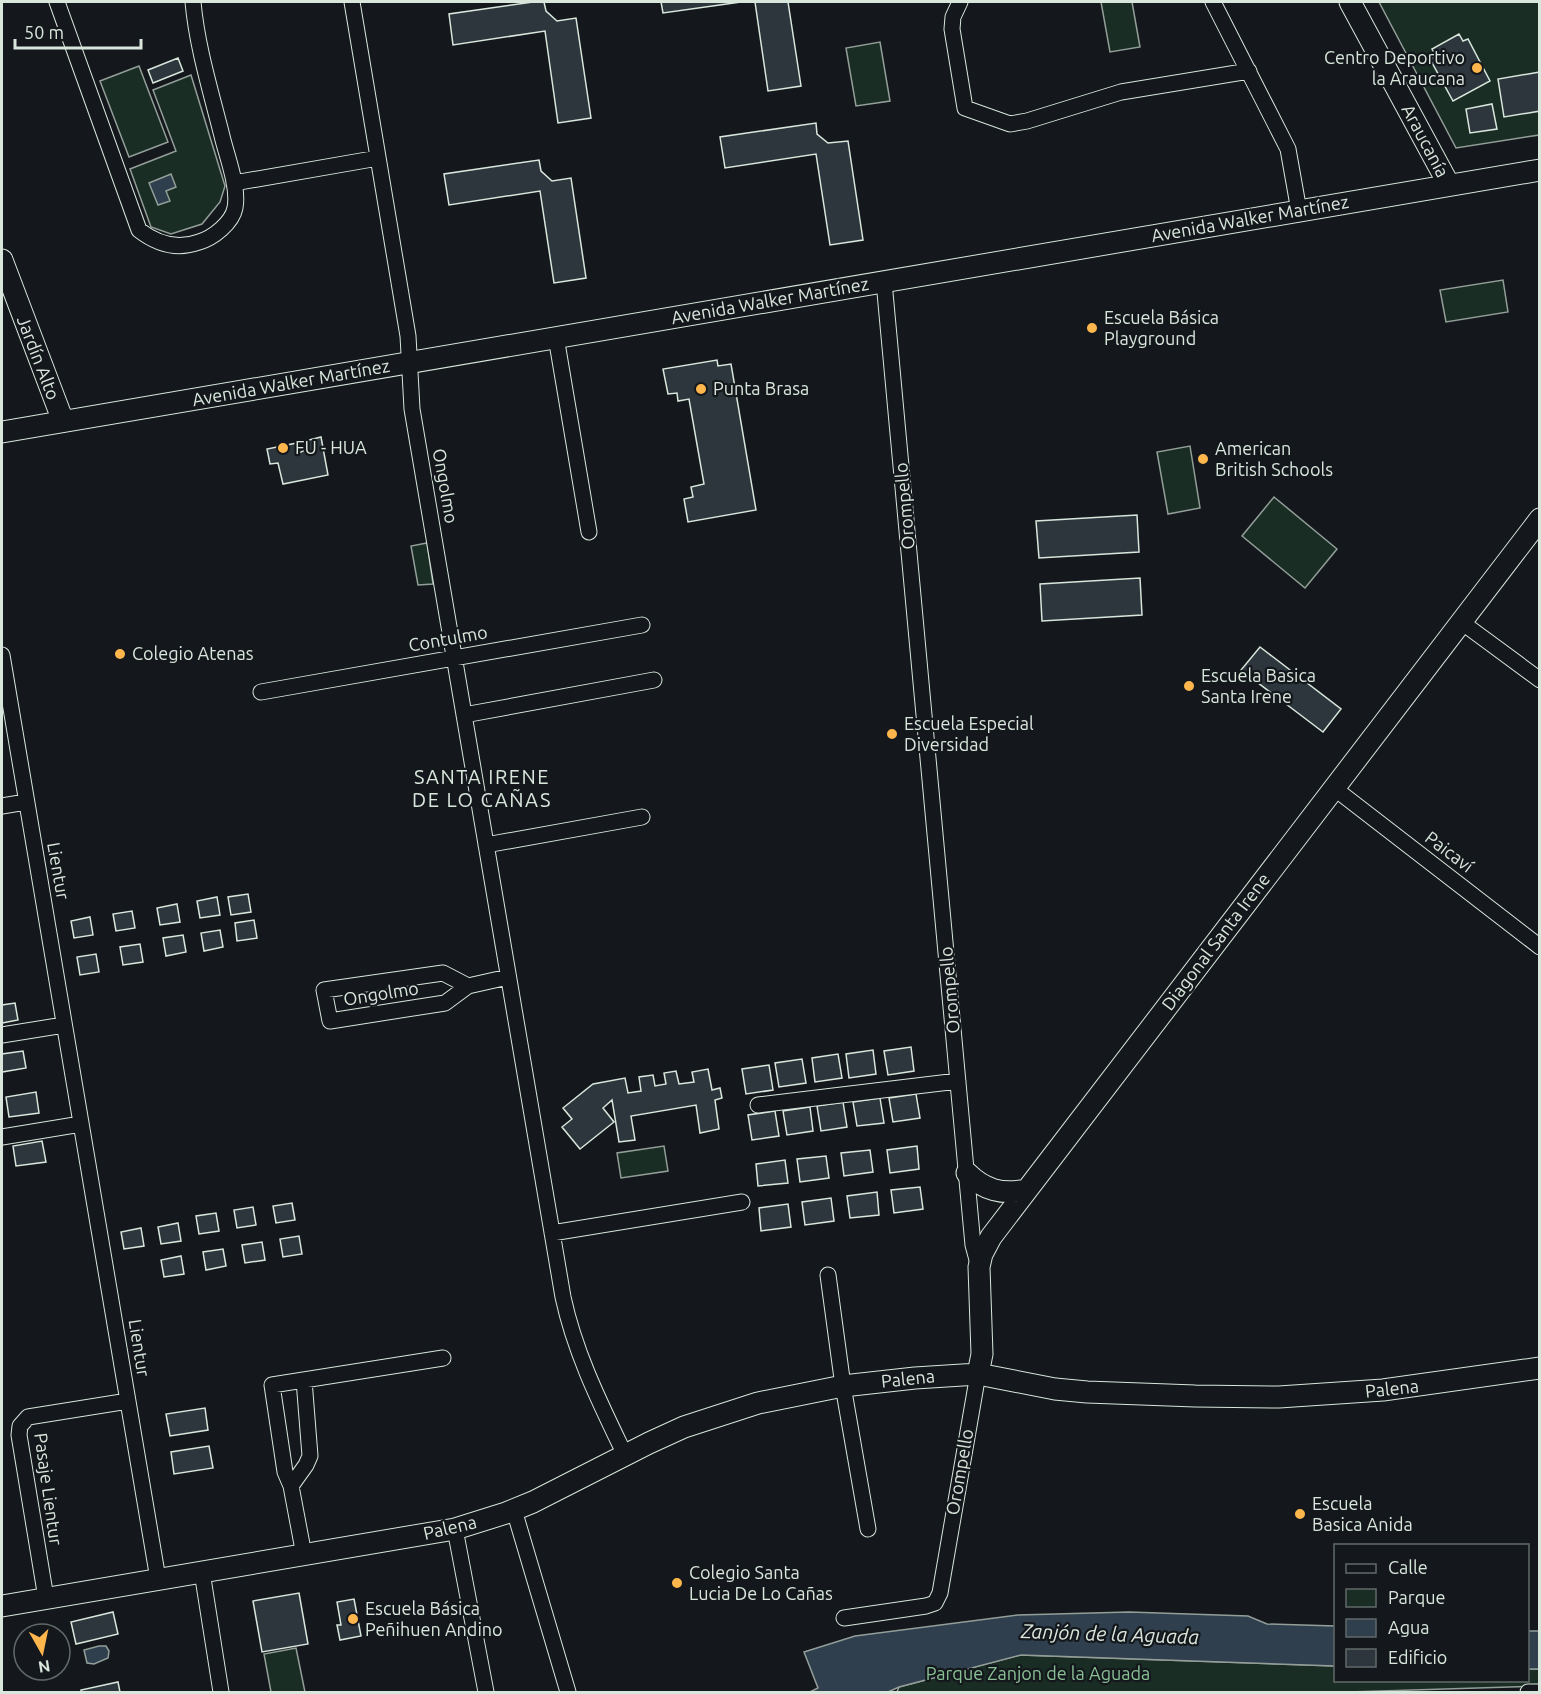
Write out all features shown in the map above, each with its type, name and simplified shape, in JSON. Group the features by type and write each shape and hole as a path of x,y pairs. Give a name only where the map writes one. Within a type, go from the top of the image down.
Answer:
{"street":[{"path":"57,2 139,230 158,242 179,246 201,242 221,229 235,209 234,183 198,41 193,2"},
{"name":"Ongolmo","path":"352,2 408,336 412,410 562,1297 574,1342 585,1371 625,1455"},
{"path":"960,2 953,17 952,28 965,108 1010,124 1027,122 1121,92 1249,71"},
{"path":"1213,2 1288,149 1299,211"},
{"name":"Araucanía","path":"1350,2 1449,185"},
{"path":"234,183 378,158"},
{"name":"Avenida Walker Martínez","path":"2,432 1539,170"},
{"name":"Jardín Alto","path":"2,260 63,422"},
{"name":"Orompello","path":"844,1618 935,1603 940,1593 982,1354 979,1267 973,1245 884,282"},
{"path":"556,337 589,532"},
{"name":"Diagonal Santa Irene","path":"979,1267 982,1254 991,1237 1026,1190 1539,519"},
{"path":"1460,621 1539,680"},
{"name":"Contulmo","path":"261,692 642,625"},
{"name":"Lientur","path":"2,656 158,1579"},
{"path":"464,715 654,680"},
{"name":"Paicaví","path":"1334,788 1539,947"},
{"path":"2,806 26,802"},
{"path":"486,845 642,816"},
{"name":"Ongolmo","path":"468,986 443,974 324,990 330,1022 445,1003 468,986 508,977"},
{"path":"2,1035 64,1025"},
{"path":"758,1105 958,1081"},
{"path":"2,1137 81,1124"},
{"path":"967,1173 983,1186 997,1191 1026,1190"},
{"path":"552,1233 742,1203"},
{"path":"828,1275 843,1386 868,1528"},
{"path":"304,1555 291,1486 285,1472 272,1385 443,1358"},
{"name":"Palena","path":"2,1606 455,1529 514,1510 562,1489 684,1427 786,1396 843,1386 978,1374 1055,1389 1087,1392 1258,1397 1383,1390 1539,1368"},
{"path":"291,1486 310,1456 304,1380"},
{"name":"Pasaje Lientur","path":"46,1598 19,1435 20,1426 28,1418 128,1401"},
{"path":"514,1510 568,1692"},
{"path":"455,1529 486,1692"},
{"path":"202,1572 221,1692"},
{"path":"1528,1692 1539,1692"}],"green space":[{"path":"1101,2 1132,2 1140,47 1110,52"},
{"name":"Centro Deportivo la Araucana","path":"1379,2 1539,2 1539,135 1456,148"},
{"path":"880,42 890,101 856,106 846,48"},
{"path":"139,66 168,142 129,157 100,81"},
{"path":"191,75 225,186 220,202 202,224 171,234 151,227 130,169 176,151 153,90"},
{"path":"1503,280 1508,312 1446,322 1440,290"},
{"path":"1190,446 1200,508 1168,514 1157,452"},
{"path":"1274,497 1337,549 1305,588 1242,536"},
{"path":"427,543 433,584 418,585 411,546"},
{"path":"664,1146 668,1171 621,1178 617,1153"},
{"path":"296,1648 305,1692 271,1692 264,1654"},
{"name":"Parque Zanjon de la Aguada","path":"1020,1655 1334,1666 1334,1682 1529,1682 1529,1669 1540,1669 1539,1686 1348,1692 897,1692 899,1687"}],"water":[{"path":"171,174 176,187 166,191 170,201 158,205 149,183"},
{"name":"Zanjón de la Aguada","path":"1129,1612 1248,1616 1267,1624 1334,1626 1334,1666 1021,1655 899,1687 888,1692 810,1692 818,1688 804,1652 855,1636 1018,1615"},
{"path":"1529,1631 1539,1631 1539,1669 1529,1669"},
{"path":"106,1646 109,1651 108,1658 94,1664 87,1663 84,1650"}],"building":[{"path":"544,2 546,11 557,21 576,18 591,118 558,123 545,31 453,45 449,14"},
{"path":"661,2 741,2 663,13"},
{"path":"755,2 788,2 801,86 768,91"},
{"path":"1459,34 1463,41 1468,39 1490,81 1453,101 1430,59 1436,56 1432,49"},
{"path":"178,58 183,71 153,83 148,70"},
{"path":"1540,72 1540,111 1504,117 1498,79"},
{"path":"1492,104 1497,129 1470,133 1466,109"},
{"path":"816,123 817,134 828,143 848,141 863,240 830,245 816,154 725,168 720,137"},
{"path":"539,160 541,171 552,181 571,178 586,278 554,283 540,191 449,205 444,174"},
{"path":"717,360 718,366 731,364 756,510 688,522 684,499 693,497 691,487 704,484 689,399 678,401 677,393 668,394 663,369"},
{"path":"321,437 328,475 283,484 278,463 270,464 267,449 297,443 299,453 307,449 305,441"},
{"path":"1137,515 1139,552 1039,558 1036,521"},
{"path":"1140,578 1142,615 1042,621 1040,584"},
{"path":"1260,647 1341,709 1323,732 1241,670"},
{"path":"248,894 251,912 231,915 228,897"},
{"path":"217,897 220,915 200,918 197,901"},
{"path":"177,904 180,922 160,925 157,908"},
{"path":"132,911 135,928 116,931 113,914"},
{"path":"90,917 93,935 74,938 71,921"},
{"path":"254,920 257,938 237,941 235,923"},
{"path":"220,930 223,947 204,951 201,933"},
{"path":"183,935 186,952 166,956 163,938"},
{"path":"140,944 143,962 123,965 120,947"},
{"path":"96,954 99,972 80,975 77,957"},
{"path":"15,1003 18,1020 2,1023 2,1005"},
{"path":"911,1047 914,1071 888,1075 884,1051"},
{"path":"873,1050 876,1074 849,1078 846,1054"},
{"path":"23,1051 26,1068 2,1072 2,1054"},
{"path":"838,1054 842,1078 815,1082 812,1058"},
{"path":"802,1059 806,1083 779,1087 775,1063"},
{"path":"769,1065 773,1090 746,1094 742,1069"},
{"path":"708,1069 712,1090 720,1088 722,1098 715,1100 719,1129 700,1133 696,1105 631,1116 635,1140 619,1142 612,1100 603,1108 614,1122 580,1149 562,1127 572,1119 563,1108 593,1084 625,1078 628,1093 641,1091 639,1077 653,1075 655,1086 666,1084 664,1073 676,1071 679,1084 694,1082 692,1072"},
{"path":"36,1092 39,1113 9,1117 6,1097"},
{"path":"916,1094 920,1118 893,1122 889,1098"},
{"path":"880,1098 884,1123 857,1126 853,1102"},
{"path":"843,1102 847,1127 821,1131 817,1106"},
{"path":"810,1107 813,1131 787,1135 783,1111"},
{"path":"775,1111 779,1136 752,1140 748,1115"},
{"path":"42,1141 46,1162 16,1166 13,1146"},
{"path":"917,1146 919,1169 890,1173 887,1150"},
{"path":"870,1150 873,1172 844,1176 841,1153"},
{"path":"826,1156 829,1178 800,1182 797,1159"},
{"path":"785,1160 788,1183 758,1186 756,1164"},
{"path":"920,1187 923,1209 894,1213 891,1190"},
{"path":"877,1192 879,1215 850,1218 847,1196"},
{"path":"831,1198 834,1221 805,1225 802,1202"},
{"path":"292,1203 295,1220 276,1223 273,1206"},
{"path":"788,1204 791,1227 761,1231 759,1208"},
{"path":"253,1207 256,1225 237,1228 234,1210"},
{"path":"216,1213 219,1231 199,1234 196,1216"},
{"path":"178,1223 181,1241 161,1244 158,1227"},
{"path":"141,1228 144,1246 124,1249 121,1232"},
{"path":"299,1236 302,1254 283,1257 280,1239"},
{"path":"262,1242 265,1260 245,1263 242,1245"},
{"path":"223,1249 226,1266 206,1270 203,1252"},
{"path":"181,1256 184,1274 164,1277 161,1260"},
{"path":"205,1408 208,1430 170,1436 166,1414"},
{"path":"209,1446 213,1468 174,1474 171,1452"},
{"path":"299,1593 308,1644 262,1652 253,1601"},
{"path":"354,1599 361,1636 340,1640 337,1625 341,1625 337,1602"},
{"path":"113,1612 118,1634 76,1644 71,1622"},
{"path":"118,1682 120,1692 81,1692 81,1690"}],"place":[{"name":"Centro Deportivo la Araucana","path":"1477,68"},
{"name":"Escuela Básica Playground","path":"1092,328"},
{"name":"Punta Brasa","path":"701,389"},
{"name":"FU - HUA","path":"283,448"},
{"name":"American British Schools","path":"1203,459"},
{"name":"Colegio Atenas","path":"120,654"},
{"name":"Escuela Basica Santa Irene","path":"1189,686"},
{"name":"Escuela Especial Diversidad","path":"892,734"},
{"name":"Escuela Basica Anida","path":"1300,1514"},
{"name":"Colegio Santa Lucia De Lo Cañas","path":"677,1583"},
{"name":"Escuela Básica Peñihuen Andino","path":"353,1619"}],"district":[{"name":"SANTA IRENE DE LO CAÑAS","path":"482,788"}]}
